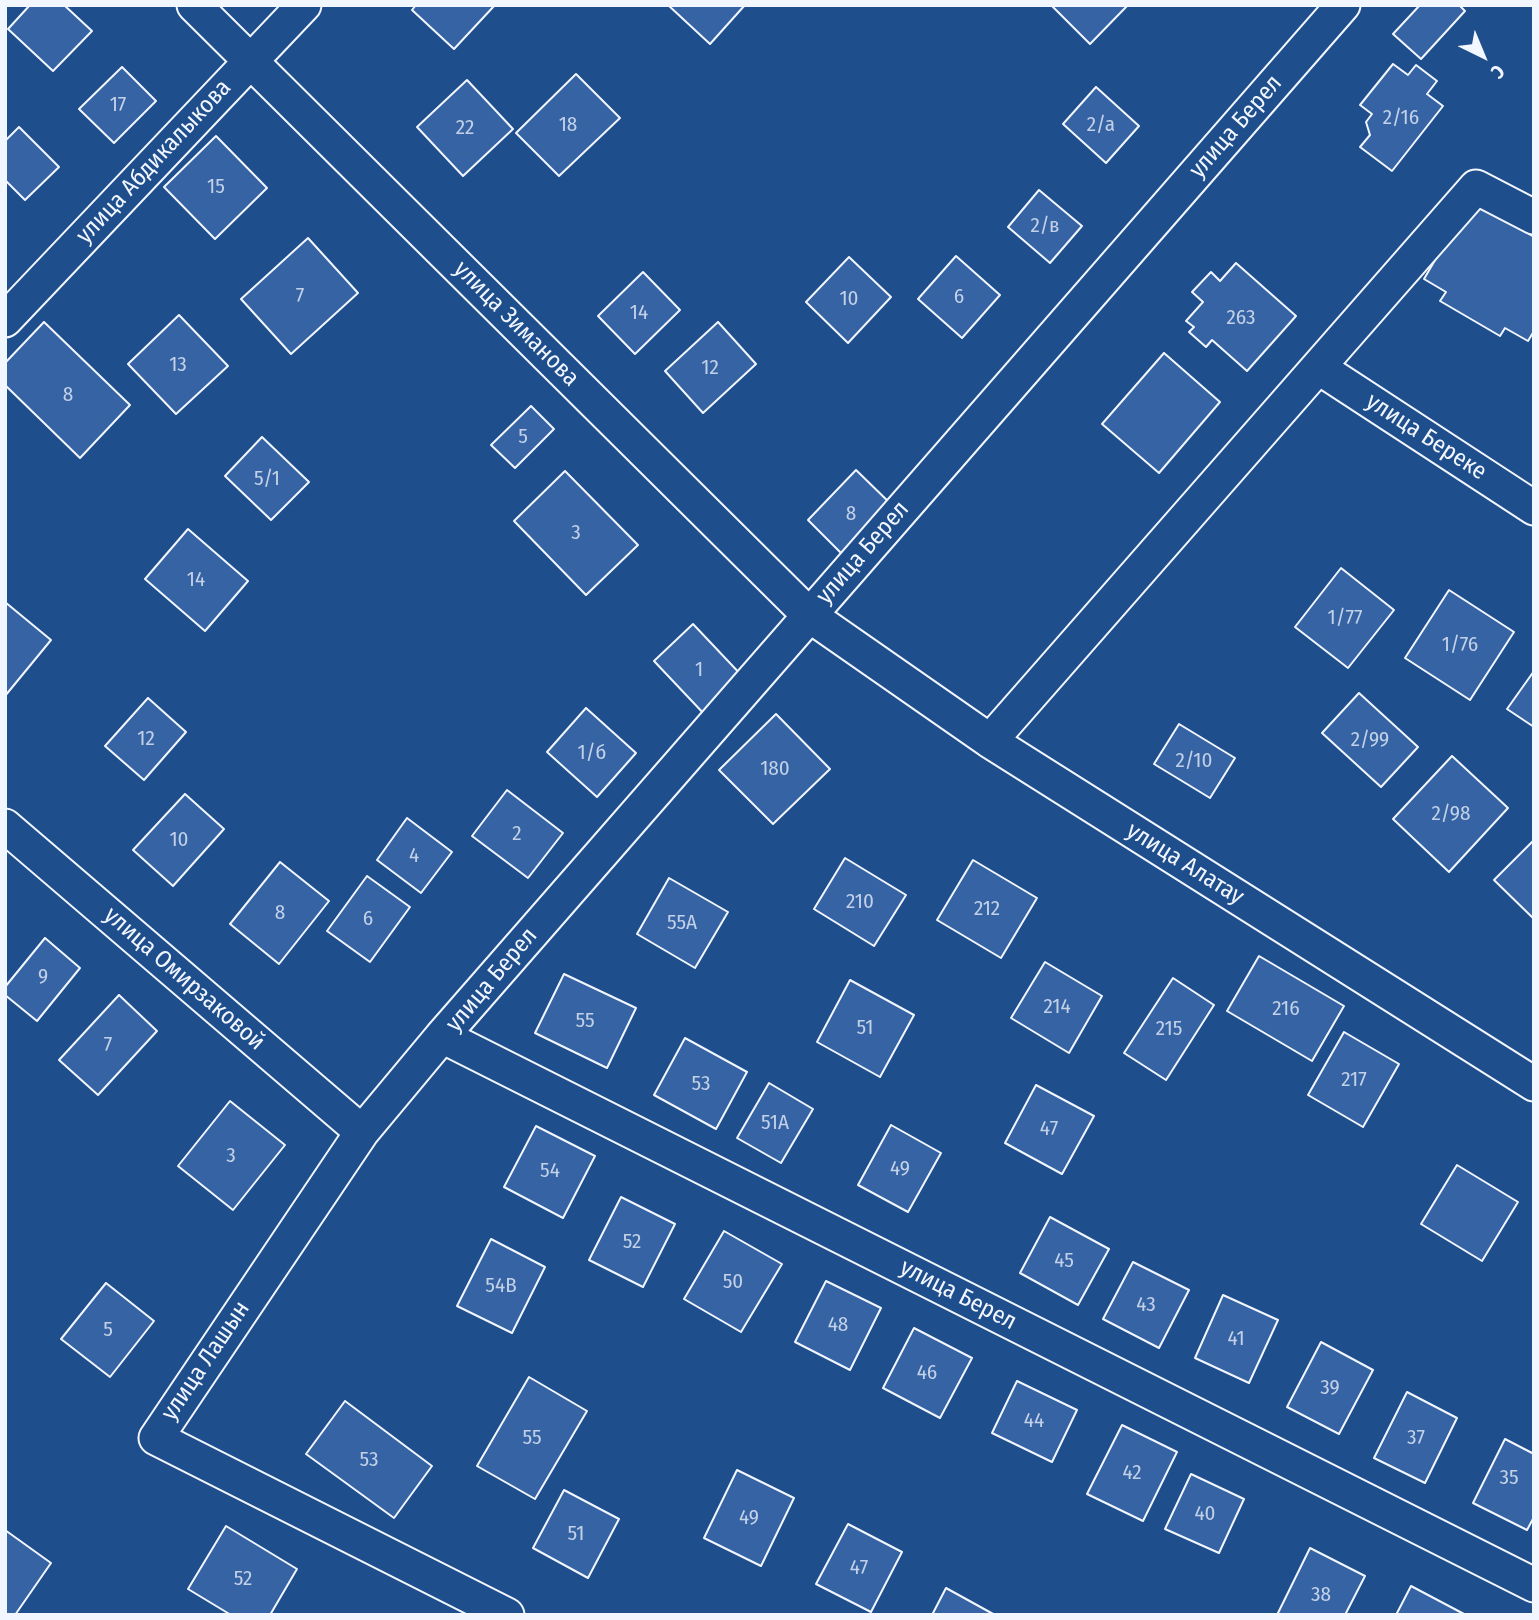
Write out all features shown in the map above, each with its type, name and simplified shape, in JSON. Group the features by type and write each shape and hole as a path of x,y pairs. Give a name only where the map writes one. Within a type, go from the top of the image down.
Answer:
{"street":[{"name":"улица Зиманова","path":"194,5 809,615 842,637"},
{"name":"улица Абдикалыкова","path":"5,320 304,5"},
{"name":"улица Берел","path":"1343,5 442,1036 1534,1585"},
{"path":"990,741 1476,187 1534,217"},
{"name":"улица Береке","path":"1318,367 1534,508"},
{"name":"улица Алатау","path":"842,637 990,741 1534,1084"},
{"name":"улица Омирзаковой","path":"5,826 362,1132"},
{"name":"улица Лашын","path":"442,1036 362,1132 156,1438 507,1615"}],"building":[{"path":"30,5 64,5 92,31 53,71 8,29"},
{"path":"416,5 495,5 454,49 412,10"},
{"path":"668,5 745,5 710,44"},
{"path":"1051,5 1128,5 1090,44"},
{"path":"1420,5 1459,5 1465,11 1421,59 1393,34"},
{"path":"1393,64 1408,75 1416,65 1437,81 1427,94 1443,106 1392,171 1360,147 1370,135 1366,122 1372,114 1360,105"},
{"path":"122,67 156,101 114,143 79,109"},
{"path":"576,74 620,118 559,176 516,133"},
{"path":"467,80 513,129 463,176 417,127"},
{"path":"1096,87 1139,126 1106,163 1063,124"},
{"path":"19,127 59,167 25,200 5,180 5,141"},
{"path":"216,136 267,188 215,239 164,187"},
{"path":"1039,190 1082,226 1050,263 1008,227"},
{"path":"1470,200 1534,237 1534,331 1528,341 1505,328 1500,336 1440,301 1446,292 1424,279"},
{"path":"308,238 358,293 291,354 241,299"},
{"path":"956,256 1000,295 962,338 918,299"},
{"path":"849,257 891,297 848,343 806,302"},
{"path":"1236,263 1296,316 1247,371 1212,340 1206,347 1189,332 1194,327 1186,321 1203,302 1192,292 1211,272 1220,281"},
{"path":"643,272 680,310 635,354 598,316"},
{"path":"179,315 228,366 176,414 128,364"},
{"path":"44,322 130,405 80,458 5,385 5,363"},
{"path":"718,322 756,364 703,413 665,371"},
{"path":"1164,353 1220,402 1159,473 1102,424"},
{"path":"531,406 554,429 515,468 491,445"},
{"path":"262,437 309,482 271,520 225,476"},
{"path":"856,470 895,508 845,557 808,520"},
{"path":"565,471 638,545 586,595 514,521"},
{"path":"188,529 248,581 205,631 145,579"},
{"path":"1341,568 1394,610 1348,668 1295,627"},
{"path":"1449,590 1514,632 1470,700 1405,658"},
{"path":"5,602 51,640 5,696"},
{"path":"693,624 745,679 706,716 654,661"},
{"path":"1534,671 1534,727 1507,709"},
{"path":"1359,693 1418,747 1381,787 1322,733"},
{"path":"148,698 186,732 144,780 105,746"},
{"path":"586,708 636,753 597,797 547,752"},
{"path":"776,714 830,769 773,824 719,770"},
{"path":"1179,724 1235,758 1210,798 1154,764"},
{"path":"1452,756 1508,808 1449,872 1393,819"},
{"path":"507,790 563,833 528,878 472,836"},
{"path":"185,794 224,829 173,886 133,850"},
{"path":"407,818 452,852 421,893 377,860"},
{"path":"1534,840 1534,919 1494,880"},
{"path":"845,858 906,895 874,946 814,909"},
{"path":"973,860 1037,898 1001,958 937,920"},
{"path":"280,862 329,901 279,964 230,924"},
{"path":"367,876 410,907 370,962 327,931"},
{"path":"669,878 728,912 695,968 637,934"},
{"path":"45,938 80,968 37,1021 5,995 5,987"},
{"path":"1259,956 1344,1006 1312,1061 1227,1011"},
{"path":"1045,962 1102,996 1069,1053 1011,1018"},
{"path":"564,974 636,1008 607,1068 535,1033"},
{"path":"1173,978 1214,1005 1166,1080 1124,1053"},
{"path":"850,980 914,1015 880,1077 817,1042"},
{"path":"119,995 157,1031 98,1095 59,1060"},
{"path":"1344,1032 1399,1064 1363,1127 1308,1095"},
{"path":"685,1038 747,1072 716,1129 654,1095"},
{"path":"769,1083 813,1109 781,1163 737,1138"},
{"path":"1036,1085 1094,1116 1062,1174 1005,1143"},
{"path":"230,1101 285,1145 233,1210 178,1166"},
{"path":"891,1125 941,1153 908,1212 858,1185"},
{"path":"536,1126 595,1156 563,1218 504,1187"},
{"path":"1457,1165 1518,1202 1482,1261 1421,1224"},
{"path":"621,1197 675,1224 643,1287 589,1260"},
{"path":"1050,1217 1109,1249 1078,1305 1020,1273"},
{"path":"724,1231 782,1264 741,1332 684,1299"},
{"path":"491,1239 545,1267 512,1333 457,1306"},
{"path":"1133,1262 1189,1290 1159,1348 1103,1319"},
{"path":"826,1281 881,1308 850,1370 795,1342"},
{"path":"106,1283 154,1321 110,1377 61,1339"},
{"path":"1223,1295 1278,1320 1249,1383 1195,1358"},
{"path":"914,1328 972,1358 940,1418 883,1388"},
{"path":"1321,1342 1373,1370 1339,1434 1287,1407"},
{"path":"529,1377 587,1411 535,1499 477,1466"},
{"path":"1017,1381 1077,1410 1052,1462 992,1433"},
{"path":"1407,1392 1457,1418 1425,1483 1374,1458"},
{"path":"345,1401 432,1466 394,1518 306,1454"},
{"path":"1122,1425 1177,1452 1143,1521 1087,1494"},
{"path":"1505,1439 1534,1454 1534,1517 1527,1530 1473,1503"},
{"path":"737,1470 794,1498 761,1566 704,1538"},
{"path":"1191,1474 1244,1499 1219,1553 1165,1529"},
{"path":"564,1490 619,1519 588,1578 533,1548"},
{"path":"848,1524 902,1552 871,1612 816,1584"},
{"path":"226,1526 297,1569 270,1615 231,1615 188,1589"},
{"path":"5,1530 51,1563 15,1615 5,1615"},
{"path":"1310,1548 1365,1576 1345,1615 1277,1615"},
{"path":"1411,1586 1464,1614 1464,1615 1396,1615"},
{"path":"946,1588 995,1615 932,1615"}]}
